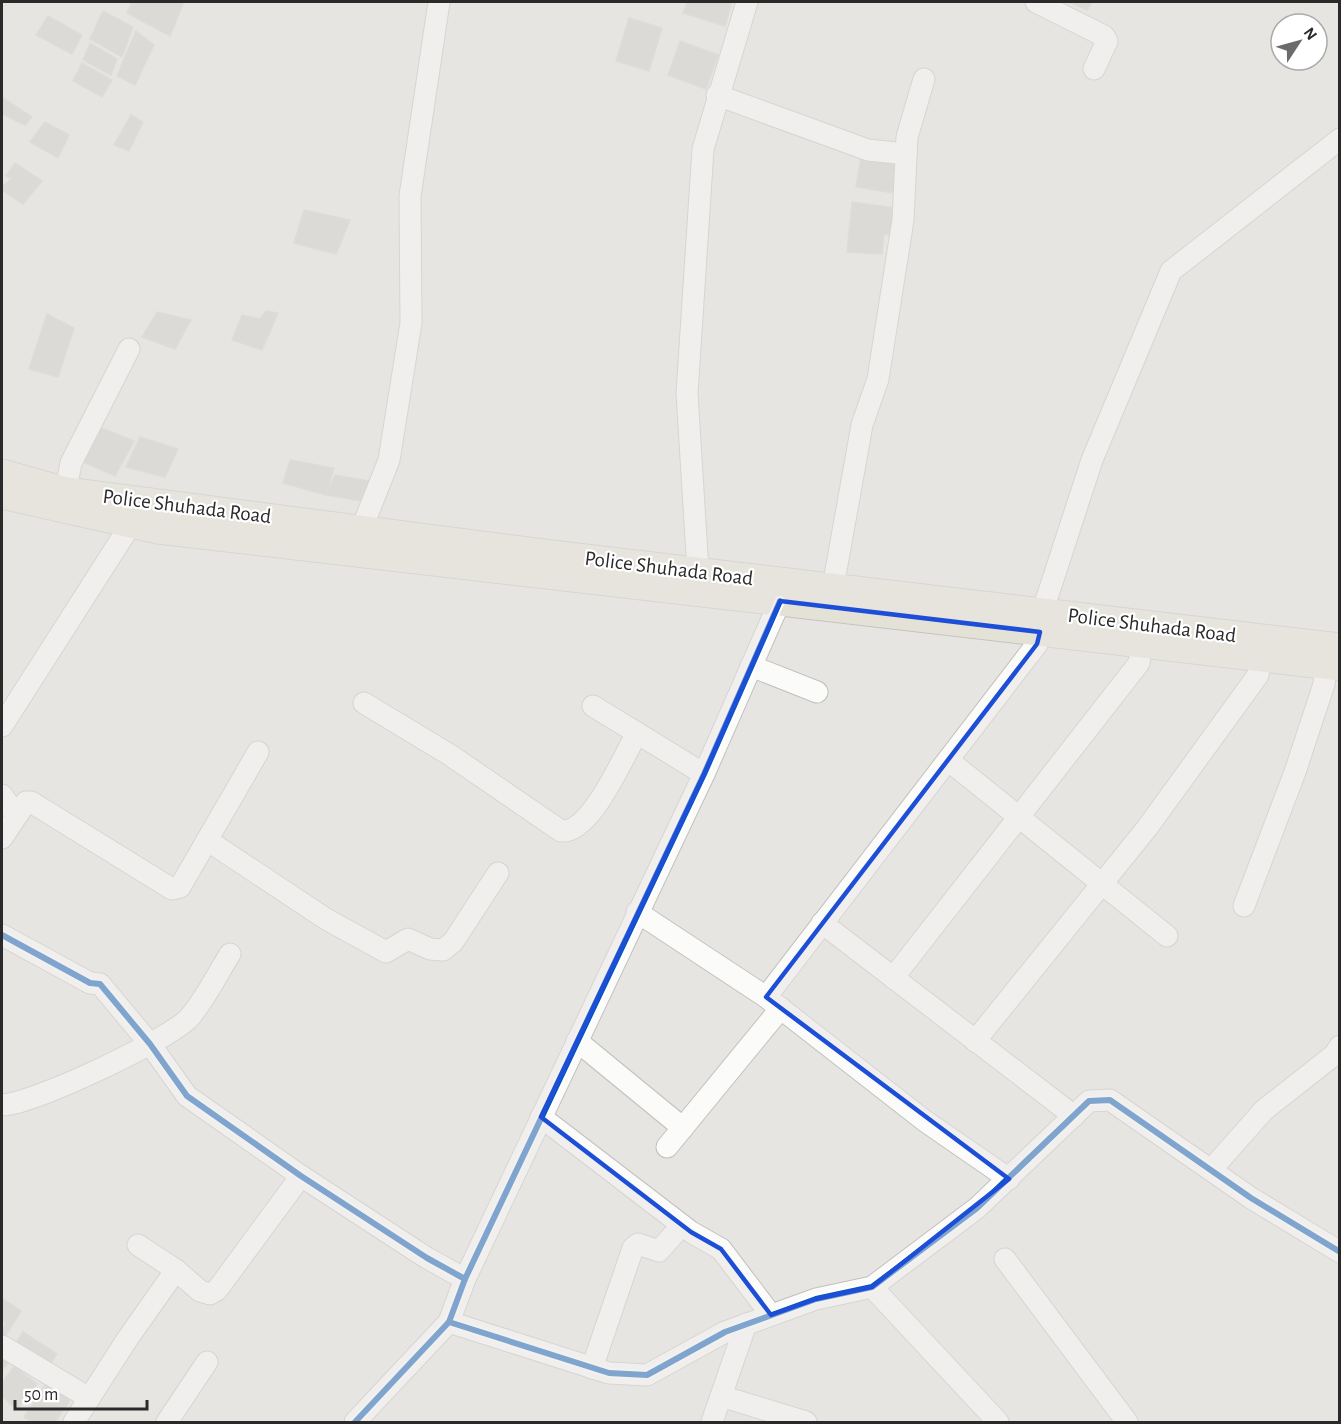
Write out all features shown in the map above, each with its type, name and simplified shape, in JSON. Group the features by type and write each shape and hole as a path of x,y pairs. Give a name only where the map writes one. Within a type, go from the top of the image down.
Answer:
{"main road":[{"name":"Police Shuhada Road","path":"2,472 64,500 131,524 158,530 542,564 698,571 833,587 1010,618 1335,660"},
{"name":"Police Shuhada Road","path":"2,495 362,528 542,564 780,601 1010,618"},
{"name":"Police Shuhada Road","path":"1041,622 1142,645 1261,658 1335,660"}],"street":[{"path":"362,528 389,460 411,322 410,196 439,2"},
{"path":"698,571 687,393 704,149 717,95 747,2"},
{"path":"1035,2 1104,36 1107,41 1094,69"},
{"path":"833,587 861,425 878,379 903,220 907,137 924,79"},
{"path":"717,95 868,150 906,154"},
{"path":"667,1147 773,1003 822,923 1036,644 1092,460 1171,271 1340,139"},
{"path":"64,500 72,463 129,349"},
{"path":"2,726 131,524"},
{"path":"367,1419 449,1322 465,1279 704,774 780,601"},
{"path":"893,978 1139,663 1142,645"},
{"path":"975,1041 1147,828 1258,675 1261,658"},
{"path":"1244,906 1295,772 1324,684 1335,660"},
{"path":"751,666 817,692"},
{"path":"364,703 450,755 561,831 569,831 579,826 595,807 637,733"},
{"path":"593,706 704,774"},
{"path":"2,838 26,802 38,805 172,889 180,887 258,752"},
{"path":"948,760 1167,936"},
{"path":"2,795 16,815"},
{"path":"207,840 326,918 386,952 408,939 430,949 443,950 453,942 498,873"},
{"path":"637,912 773,1003 925,1121 1009,1179"},
{"path":"822,923 1074,1116"},
{"path":"2,935 90,983 100,984 150,1044 187,1096 301,1176 465,1279"},
{"path":"2,1105 36,1098 150,1044 188,1019 230,954"},
{"path":"577,1041 683,1128"},
{"path":"1211,1170 1264,1110 1335,1055 1340,1046"},
{"path":"449,1322 609,1373 647,1375 725,1332 816,1299 872,1287 977,1208 1089,1101 1110,1100 1211,1170 1340,1252"},
{"path":"541,1117 682,1225 721,1249 771,1315"},
{"path":"138,1245 176,1270 200,1291 210,1294 217,1290 301,1176"},
{"path":"592,1368 633,1248 638,1244 658,1251 682,1225"},
{"path":"1005,1259 1127,1422"},
{"path":"74,1422 176,1270"},
{"path":"872,1287 998,1422"},
{"path":"712,1422 746,1324"},
{"path":"2,1346 89,1398"},
{"path":"167,1422 207,1362"},
{"path":"721,1396 806,1422"}],"highlighted area":[{"path":"780,601 1040,632 1037,644 766,997 1009,1179 872,1287 816,1299 771,1315 721,1249 691,1232 541,1117 704,774"}],"building":[{"path":"132,2 184,2 170,36 127,13"},
{"path":"687,2 732,2 725,26 683,13"},
{"path":"1069,2 1092,2 1087,10"},
{"path":"103,11 133,27 122,57 90,39"},
{"path":"48,16 82,35 72,54 36,35"},
{"path":"629,18 662,28 649,71 616,61"},
{"path":"136,31 154,45 135,85 117,76"},
{"path":"680,41 718,55 706,89 668,75"},
{"path":"90,43 117,59 111,75 83,60"},
{"path":"82,63 112,80 102,97 73,81"},
{"path":"2,97 32,117 25,125 2,114"},
{"path":"131,115 143,122 129,151 114,145"},
{"path":"45,122 69,135 58,158 30,142"},
{"path":"861,158 898,164 893,193 856,187"},
{"path":"15,163 42,181 23,204 2,190 2,186 12,179 6,176"},
{"path":"852,202 895,208 892,234 884,235 882,254 847,252"},
{"path":"304,210 350,220 336,254 294,243"},
{"path":"266,311 278,313 262,350 232,340 242,315 260,319"},
{"path":"157,312 191,320 175,349 142,337"},
{"path":"47,314 74,328 58,377 29,369"},
{"path":"94,425 134,441 115,476 79,460"},
{"path":"140,437 178,449 165,477 126,467"},
{"path":"290,460 334,468 326,495 283,483"},
{"path":"335,475 375,482 367,502 326,495"},
{"path":"2,1298 21,1311 5,1337 2,1334 5,1322 2,1319"},
{"path":"23,1332 57,1354 49,1366 15,1344"},
{"path":"2,1349 15,1356 2,1370"},
{"path":"14,1366 37,1384 17,1410 2,1396 2,1383"},
{"path":"52,1375 72,1397 55,1422 32,1422 24,1417"}],"cycle path":[{"path":"355,1422 449,1322 465,1279 704,774 780,601"},
{"path":"2,935 90,983 100,984 150,1044 187,1096 301,1176 427,1258 465,1279"},
{"path":"449,1322 609,1373 647,1375 725,1332 816,1299 872,1287 977,1208 1089,1101 1110,1100 1251,1198 1340,1252"}]}
